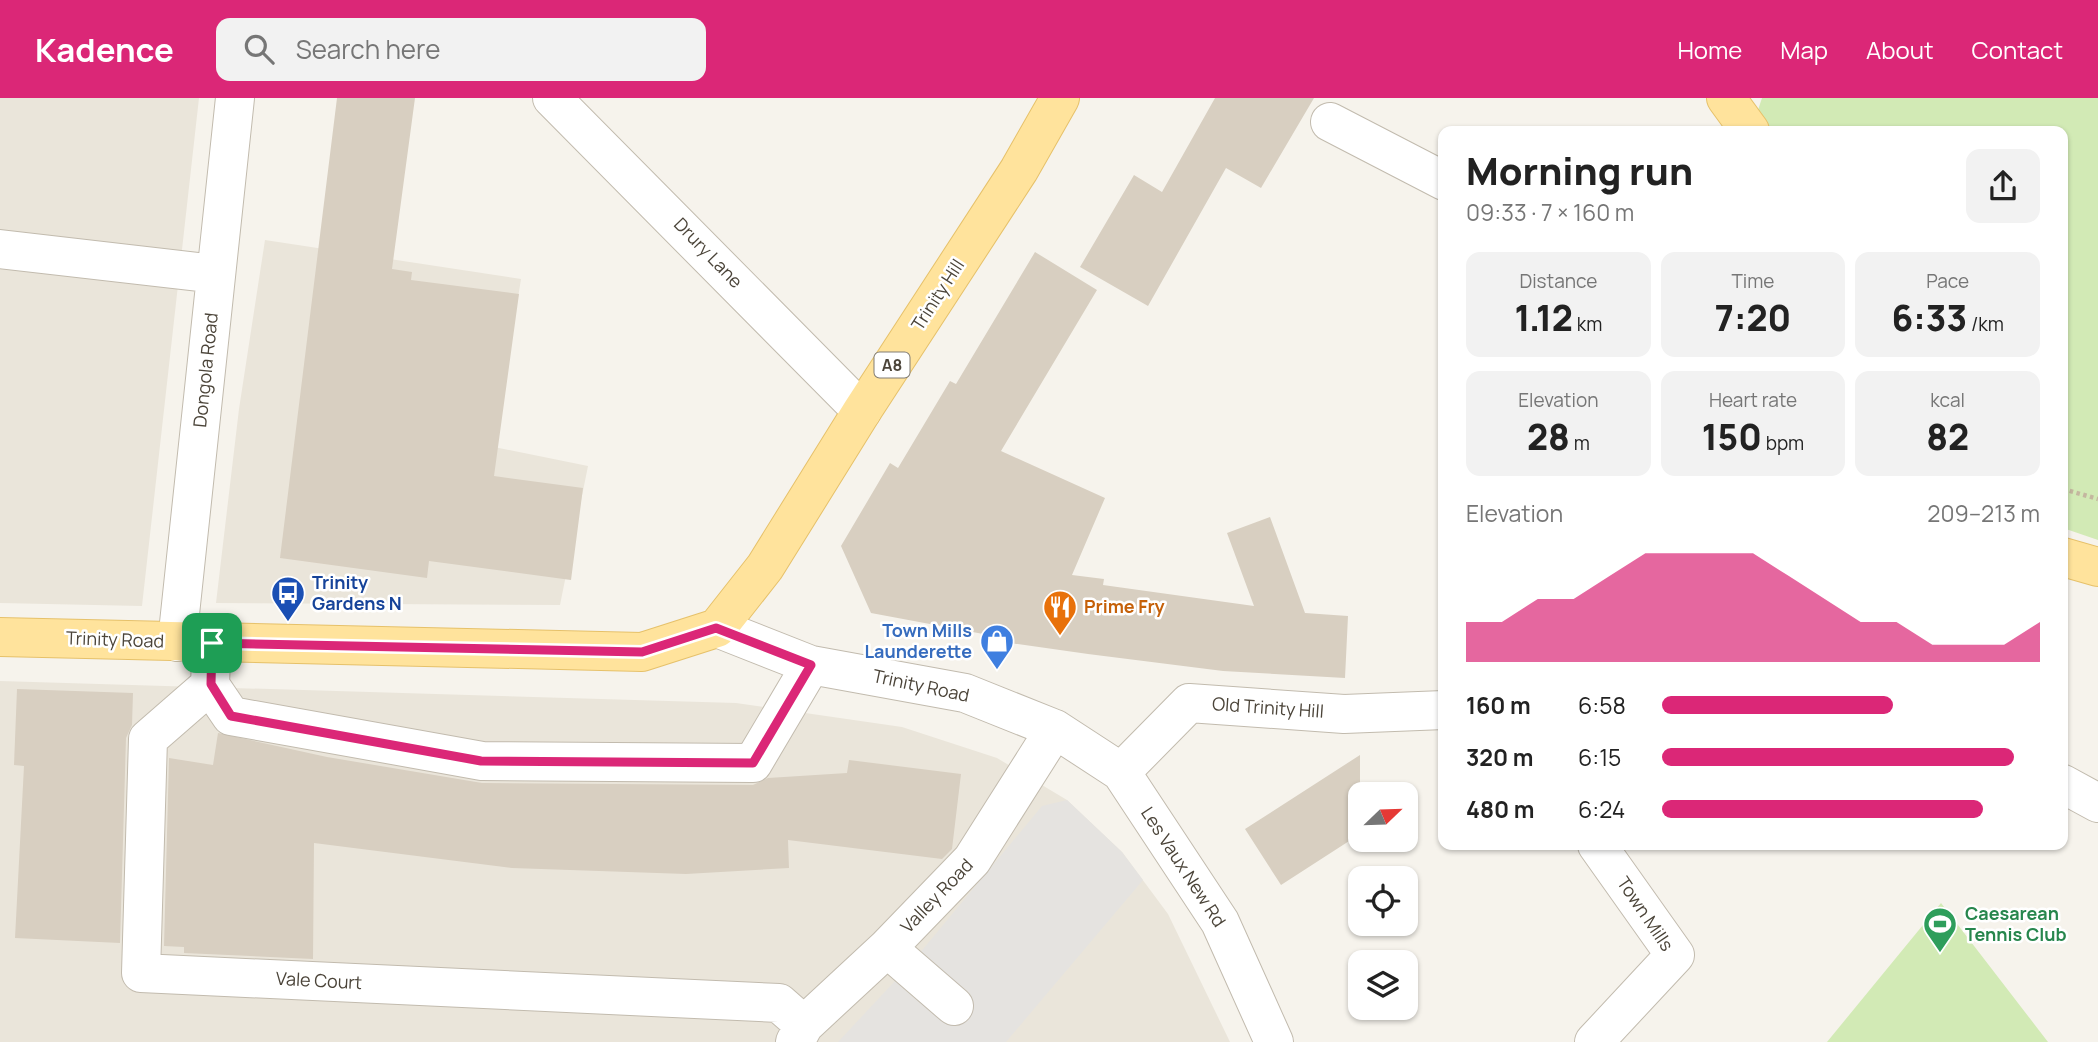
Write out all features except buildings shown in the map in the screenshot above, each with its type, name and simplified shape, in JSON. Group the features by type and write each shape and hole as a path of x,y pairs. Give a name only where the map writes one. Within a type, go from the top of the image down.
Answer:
{"main road":[{"name":"Trinity Hill","path":"716,628 765,567 862,411 1019,170 1060,98"},
{"path":"1726,98 1746,126"},
{"path":"2068,558 2098,567"},
{"name":"Trinity Road","path":"0,637 642,652 716,628"}],"street":[{"name":"Dongola Road","path":"211,684 195,642 216,274 235,98"},
{"name":"Drury Lane","path":"552,98 862,411"},
{"path":"1329,122 1438,178"},
{"path":"0,249 216,274"},
{"name":"Trinity Road","path":"716,628 811,665 964,693 1055,729 1121,772"},
{"path":"211,684 231,716 481,761 753,763 811,665"},
{"name":"Vale Court","path":"211,684 148,739 141,973 779,1003 800,1033"},
{"name":"Old Trinity Hill","path":"1121,772 1189,702 1344,714 1438,709"},
{"name":"Valley Road","path":"800,1033 972,860 1055,729"},
{"name":"Les Vaux New Rd","path":"1121,772 1220,922 1274,1042"},
{"path":"2068,787 2098,803"},
{"name":"Town Mills","path":"1594,1042 1675,955 1601,850"},
{"path":"887,948 954,1006"}],"path":[{"path":"2068,490 2098,499"}],"shaded area":[{"path":"0,98 199,98 142,606 0,603"},
{"path":"265,240 521,279 494,447 588,466 560,605 216,603 239,409"},
{"path":"0,681 736,703 902,727 997,758 1067,800 1122,852 1168,914 1230,1042 0,1042"},
{"path":"1067,800 1122,852 1143,880 1006,1042 838,1042 909,966 1042,806"}],"green space":[{"path":"1762,98 2098,98 2098,540 2068,530 2068,126 1765,126 1758,110"},
{"name":"Caesarean Tennis Club","path":"1941,903 2048,1042 1827,1042"}],"place":[{"name":"Trinity Gardens N","path":"288,623"},
{"name":"Prime Fry","path":"1060,637"},
{"name":"Town Mills Launderette","path":"997,671"},
{"name":"Caesarean Tennis Club","path":"1940,954"}],"route":[{"path":"716,628 811,665 753,763 481,761 231,716 211,684 212,643 642,652 716,628"}]}
